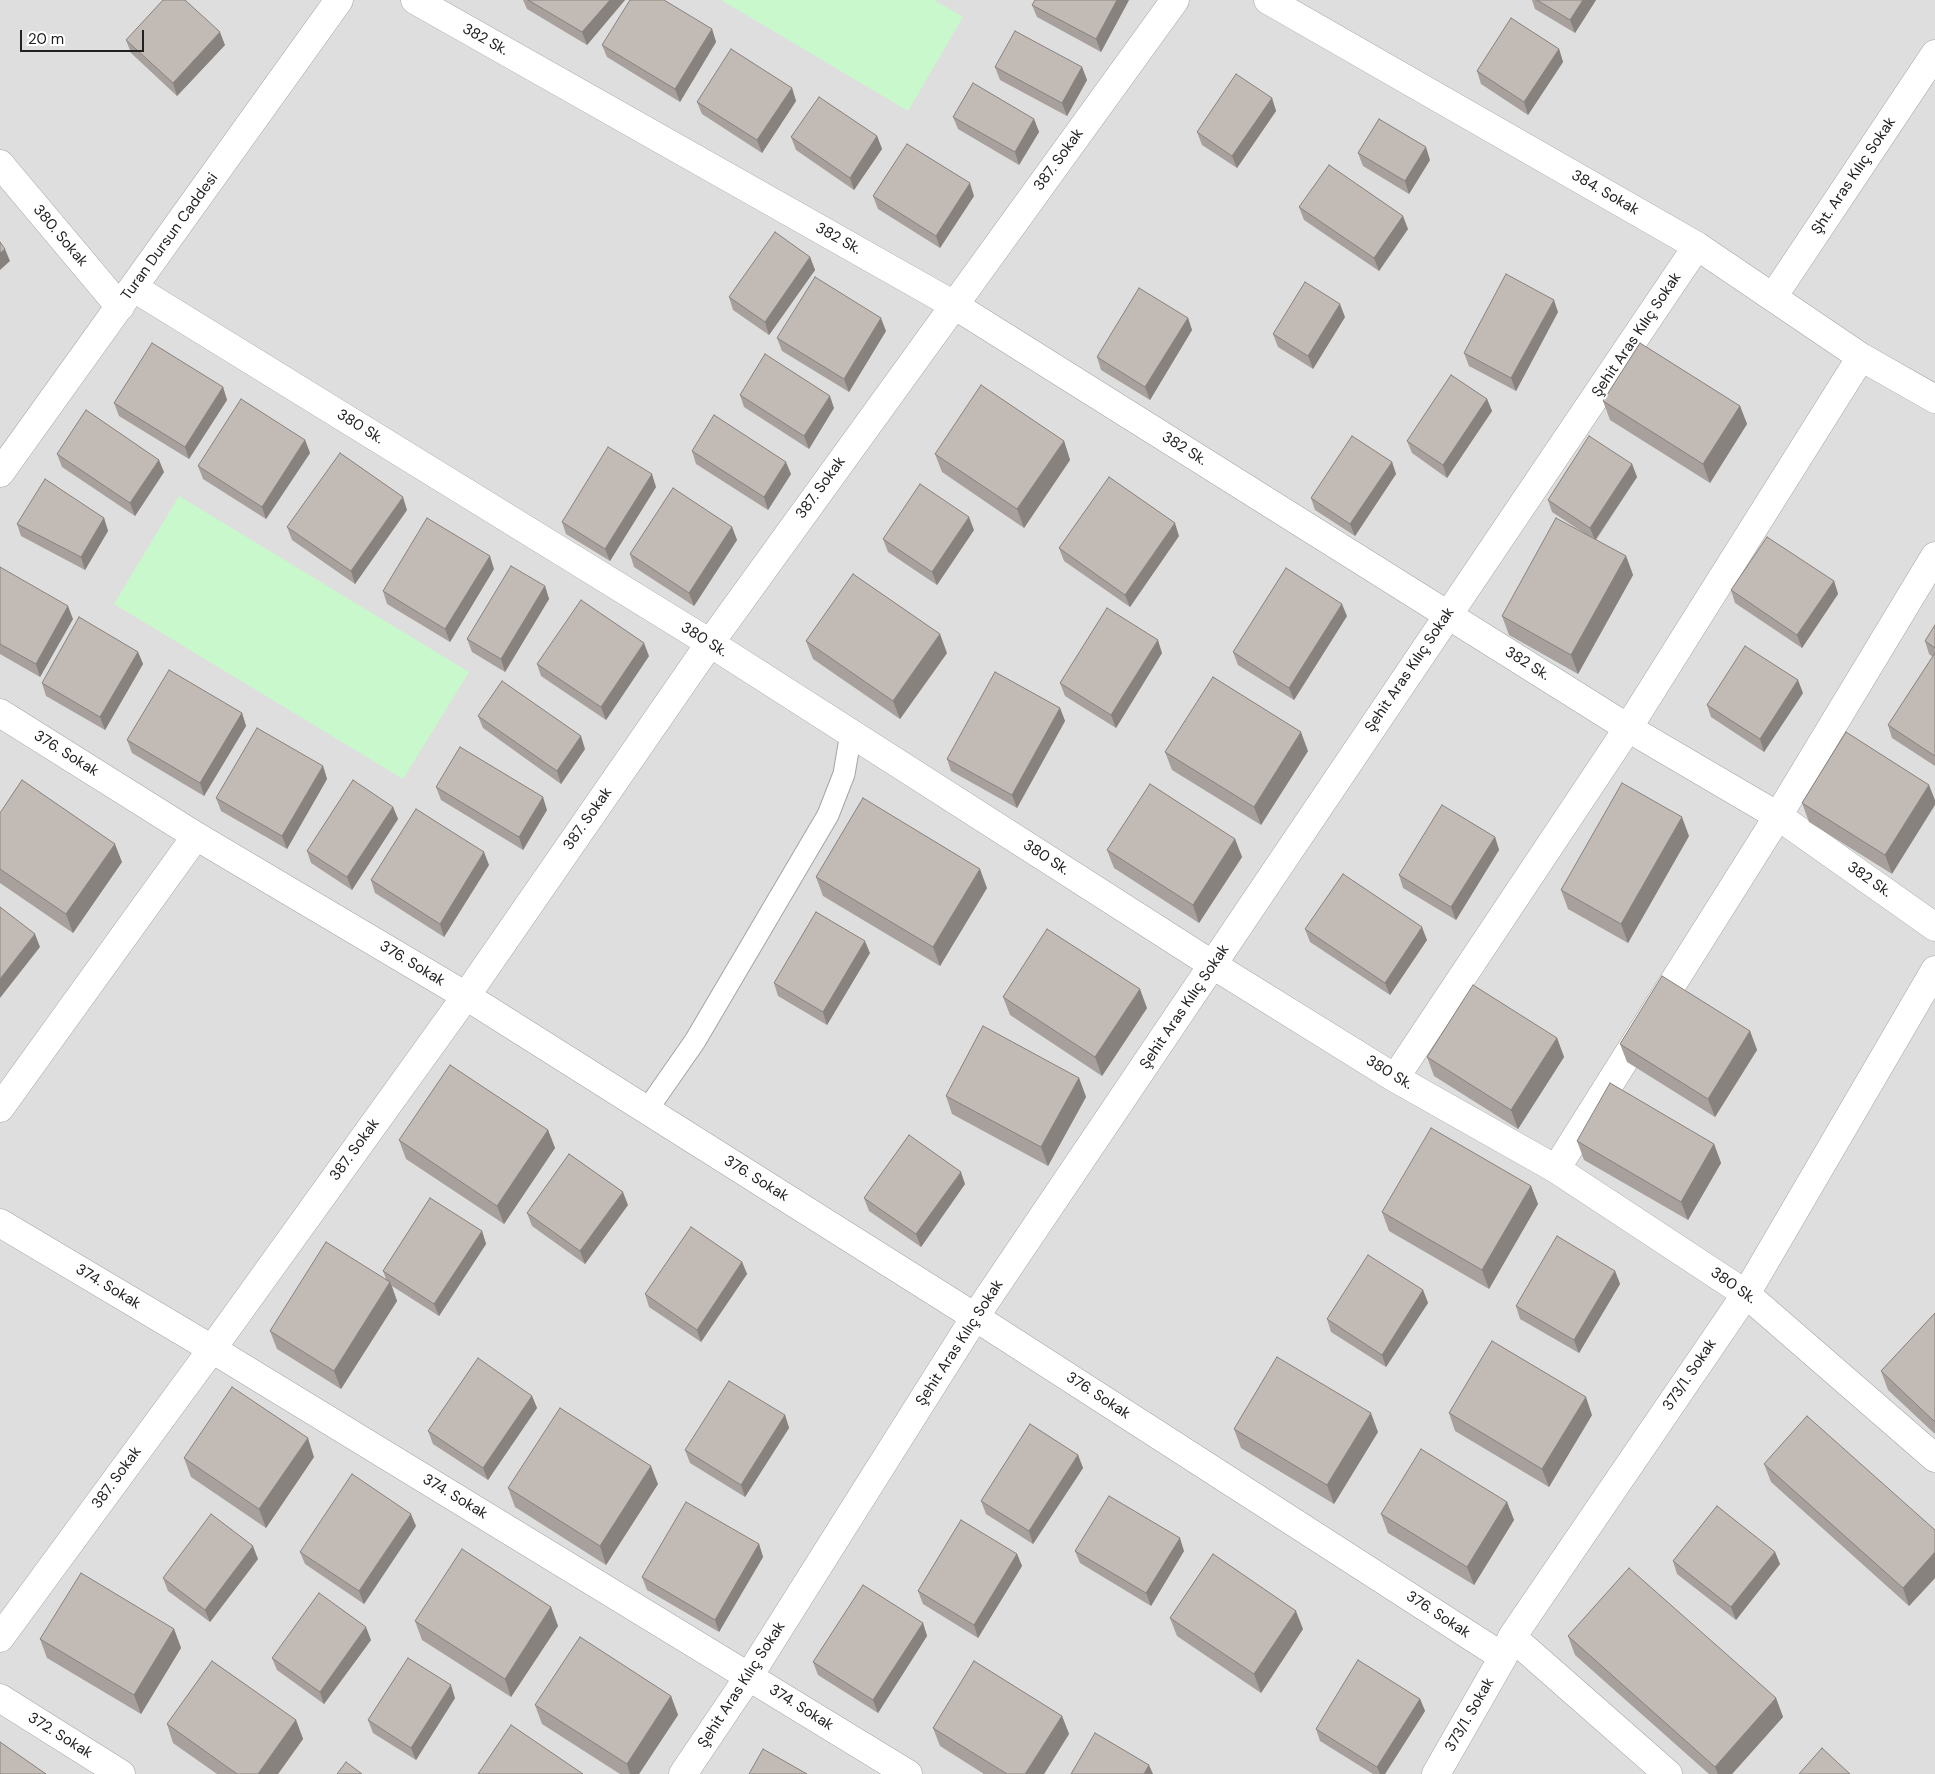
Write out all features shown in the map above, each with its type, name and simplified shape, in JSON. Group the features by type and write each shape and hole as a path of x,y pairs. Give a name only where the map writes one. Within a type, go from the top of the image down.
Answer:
{"street":[{"name":"Turan Dursun Caddesi","path":"0,473 339,0"},
{"name":"382 Sk.","path":"415,0 954,304 1628,728 1778,816 1935,927"},
{"name":"387. Sokak","path":"0,1638 212,1349 466,996 710,643 1176,0"},
{"name":"384. Sokak","path":"1268,0 1697,246 1861,357 1935,399"},
{"name":"Şht. Aras Kılıç Sokak","path":"1773,297 1935,54"},
{"name":"380. Sokak","path":"0,164 127,298"},
{"name":"Şehit Aras Kılıç Sokak","path":"683,1774 749,1676 975,1317 1697,246"},
{"name":"380 Sk.","path":"127,298 710,643 1213,965 1395,1078 1556,1169 1746,1294 1935,1458"},
{"path":"1395,1078 1628,728 1861,357"},
{"path":"1556,1169 1778,816 1935,556"},
{"name":"376. Sokak","path":"0,713 196,836 466,996 975,1317 1508,1647 1668,1774"},
{"path":"0,1108 196,836"},
{"name":"373/1. Sokak","path":"1436,1774 1508,1647 1746,1294 1935,970"},
{"name":"374. Sokak","path":"0,1223 212,1349 908,1774"},
{"name":"372. Sokak","path":"0,1698 121,1774"}],"lane":[{"path":"647,1110 696,1041 828,815 844,774 852,733"}],"shaded area":[{"path":"0,0 1935,0 1935,1774 0,1774"}],"green space":[{"path":"721,0 934,0 963,17 908,111"},
{"path":"179,496 469,672 403,779 114,604"}],"building":[{"path":"163,0 185,0 220,32 173,83 126,40"},
{"path":"528,0 610,0 582,32"},
{"path":"630,0 664,0 712,29 675,89 602,45"},
{"path":"1035,0 1117,0 1096,39 1032,5"},
{"path":"1537,0 1583,0 1570,20"},
{"path":"1511,18 1559,49 1524,102 1477,71"},
{"path":"1015,31 1082,67 1062,103 995,67"},
{"path":"731,49 792,88 757,140 697,102"},
{"path":"1236,74 1272,98 1232,156 1197,132"},
{"path":"973,83 1034,119 1015,152 953,117"},
{"path":"819,97 877,136 850,178 791,137"},
{"path":"1379,119 1426,147 1405,181 1358,153"},
{"path":"907,144 970,183 936,236 873,196"},
{"path":"1329,165 1403,216 1374,258 1299,207"},
{"path":"775,232 810,257 765,322 729,297"},
{"path":"0,242 5,249 0,253"},
{"path":"1506,274 1554,300 1511,378 1464,353"},
{"path":"815,277 881,318 844,379 777,338"},
{"path":"1305,282 1340,304 1308,356 1273,334"},
{"path":"1139,288 1188,318 1145,387 1097,357"},
{"path":"152,343 223,387 185,447 114,403"},
{"path":"1640,343 1740,406 1703,464 1603,401"},
{"path":"765,354 830,396 804,436 740,395"},
{"path":"1451,375 1487,399 1443,465 1407,441"},
{"path":"981,385 1064,441 1017,509 935,454"},
{"path":"241,399 305,440 262,507 198,466"},
{"path":"86,410 159,460 130,503 57,454"},
{"path":"714,415 786,462 764,497 692,451"},
{"path":"1352,436 1392,462 1350,524 1311,498"},
{"path":"1589,436 1632,464 1590,528 1548,500"},
{"path":"608,447 652,474 605,549 562,522"},
{"path":"340,453 403,497 351,571 287,527"},
{"path":"1109,477 1175,523 1125,595 1059,548"},
{"path":"45,479 104,518 81,557 17,524"},
{"path":"920,484 969,517 932,572 883,539"},
{"path":"673,488 732,527 689,593 630,554"},
{"path":"427,518 490,556 445,629 383,591"},
{"path":"1556,518 1626,556 1571,655 1502,616"},
{"path":"1767,537 1834,581 1797,635 1731,590"},
{"path":"511,566 545,586 501,659 467,639"},
{"path":"0,567 68,606 36,664 0,644"},
{"path":"1286,568 1342,604 1289,688 1233,652"},
{"path":"853,574 940,634 893,701 806,641"},
{"path":"581,600 644,643 601,707 537,664"},
{"path":"1107,608 1158,640 1111,715 1060,683"},
{"path":"79,617 138,652 100,717 42,683"},
{"path":"1935,625 1935,648 1925,641"},
{"path":"1745,646 1798,680 1760,739 1707,705"},
{"path":"1935,653 1935,756 1888,725"},
{"path":"169,670 242,713 200,783 127,740"},
{"path":"995,672 1060,708 1012,795 947,759"},
{"path":"1213,677 1301,732 1254,807 1165,752"},
{"path":"502,681 581,736 557,771 478,716"},
{"path":"257,728 323,766 282,836 216,798"},
{"path":"1846,732 1929,785 1885,855 1802,803"},
{"path":"460,747 543,797 519,837 436,787"},
{"path":"22,780 115,844 66,914 0,869 0,813"},
{"path":"353,780 393,807 347,877 307,851"},
{"path":"1622,783 1682,817 1621,924 1561,890"},
{"path":"1150,784 1235,839 1193,905 1107,850"},
{"path":"863,798 980,869 933,947 816,877"},
{"path":"1442,805 1495,837 1451,907 1399,875"},
{"path":"416,809 484,852 440,924 371,880"},
{"path":"1343,874 1422,927 1385,983 1305,929"},
{"path":"0,907 35,934 0,979"},
{"path":"816,912 865,941 823,1012 774,983"},
{"path":"1047,929 1140,989 1095,1057 1003,997"},
{"path":"1662,976 1750,1031 1708,1099 1620,1044"},
{"path":"1473,985 1557,1038 1511,1110 1427,1057"},
{"path":"983,1026 1079,1078 1041,1147 946,1096"},
{"path":"450,1065 548,1130 497,1206 399,1140"},
{"path":"1610,1083 1714,1144 1681,1202 1577,1141"},
{"path":"1431,1128 1531,1186 1482,1270 1382,1212"},
{"path":"909,1135 961,1172 916,1234 864,1198"},
{"path":"569,1154 623,1192 580,1251 527,1213"},
{"path":"430,1198 482,1231 434,1304 383,1271"},
{"path":"691,1227 742,1262 697,1330 645,1294"},
{"path":"1557,1236 1615,1271 1574,1340 1516,1306"},
{"path":"326,1242 390,1282 334,1371 270,1331"},
{"path":"1368,1255 1423,1290 1382,1355 1327,1319"},
{"path":"1935,1313 1935,1422 1881,1371"},
{"path":"1492,1341 1586,1397 1542,1469 1449,1413"},
{"path":"1277,1357 1371,1413 1327,1485 1234,1429"},
{"path":"478,1358 532,1396 483,1468 428,1431"},
{"path":"729,1381 785,1415 741,1485 685,1450"},
{"path":"232,1387 308,1438 259,1509 184,1458"},
{"path":"560,1408 651,1466 600,1546 508,1488"},
{"path":"1807,1416 1935,1530 1935,1552 1903,1588 1764,1464"},
{"path":"1030,1424 1078,1455 1029,1531 981,1501"},
{"path":"1421,1449 1507,1502 1467,1567 1381,1514"},
{"path":"352,1474 411,1514 359,1591 300,1552"},
{"path":"1109,1496 1180,1538 1146,1593 1075,1551"},
{"path":"686,1502 759,1544 715,1620 642,1577"},
{"path":"1717,1506 1775,1552 1731,1607 1673,1561"},
{"path":"211,1514 253,1546 205,1610 163,1578"},
{"path":"961,1520 1017,1554 974,1625 918,1591"},
{"path":"462,1549 551,1607 505,1679 415,1621"},
{"path":"1213,1554 1296,1611 1254,1674 1170,1618"},
{"path":"1629,1568 1776,1698 1715,1767 1568,1636"},
{"path":"81,1573 174,1629 134,1695 40,1639"},
{"path":"863,1585 923,1623 873,1700 813,1662"},
{"path":"319,1593 366,1627 320,1692 272,1658"},
{"path":"580,1637 671,1696 627,1764 535,1705"},
{"path":"408,1658 451,1685 411,1748 368,1720"},
{"path":"1358,1660 1420,1699 1377,1767 1316,1729"},
{"path":"212,1661 296,1720 258,1774 237,1774 167,1724"},
{"path":"974,1661 1062,1716 1025,1774 1007,1774 933,1728"},
{"path":"511,1725 583,1774 478,1774"},
{"path":"1095,1733 1149,1765 1144,1774 1071,1774"},
{"path":"0,1742 46,1774 0,1774"},
{"path":"1822,1748 1850,1774 1799,1774"},
{"path":"763,1749 807,1774 749,1774"},
{"path":"346,1762 362,1774 337,1774"}]}
